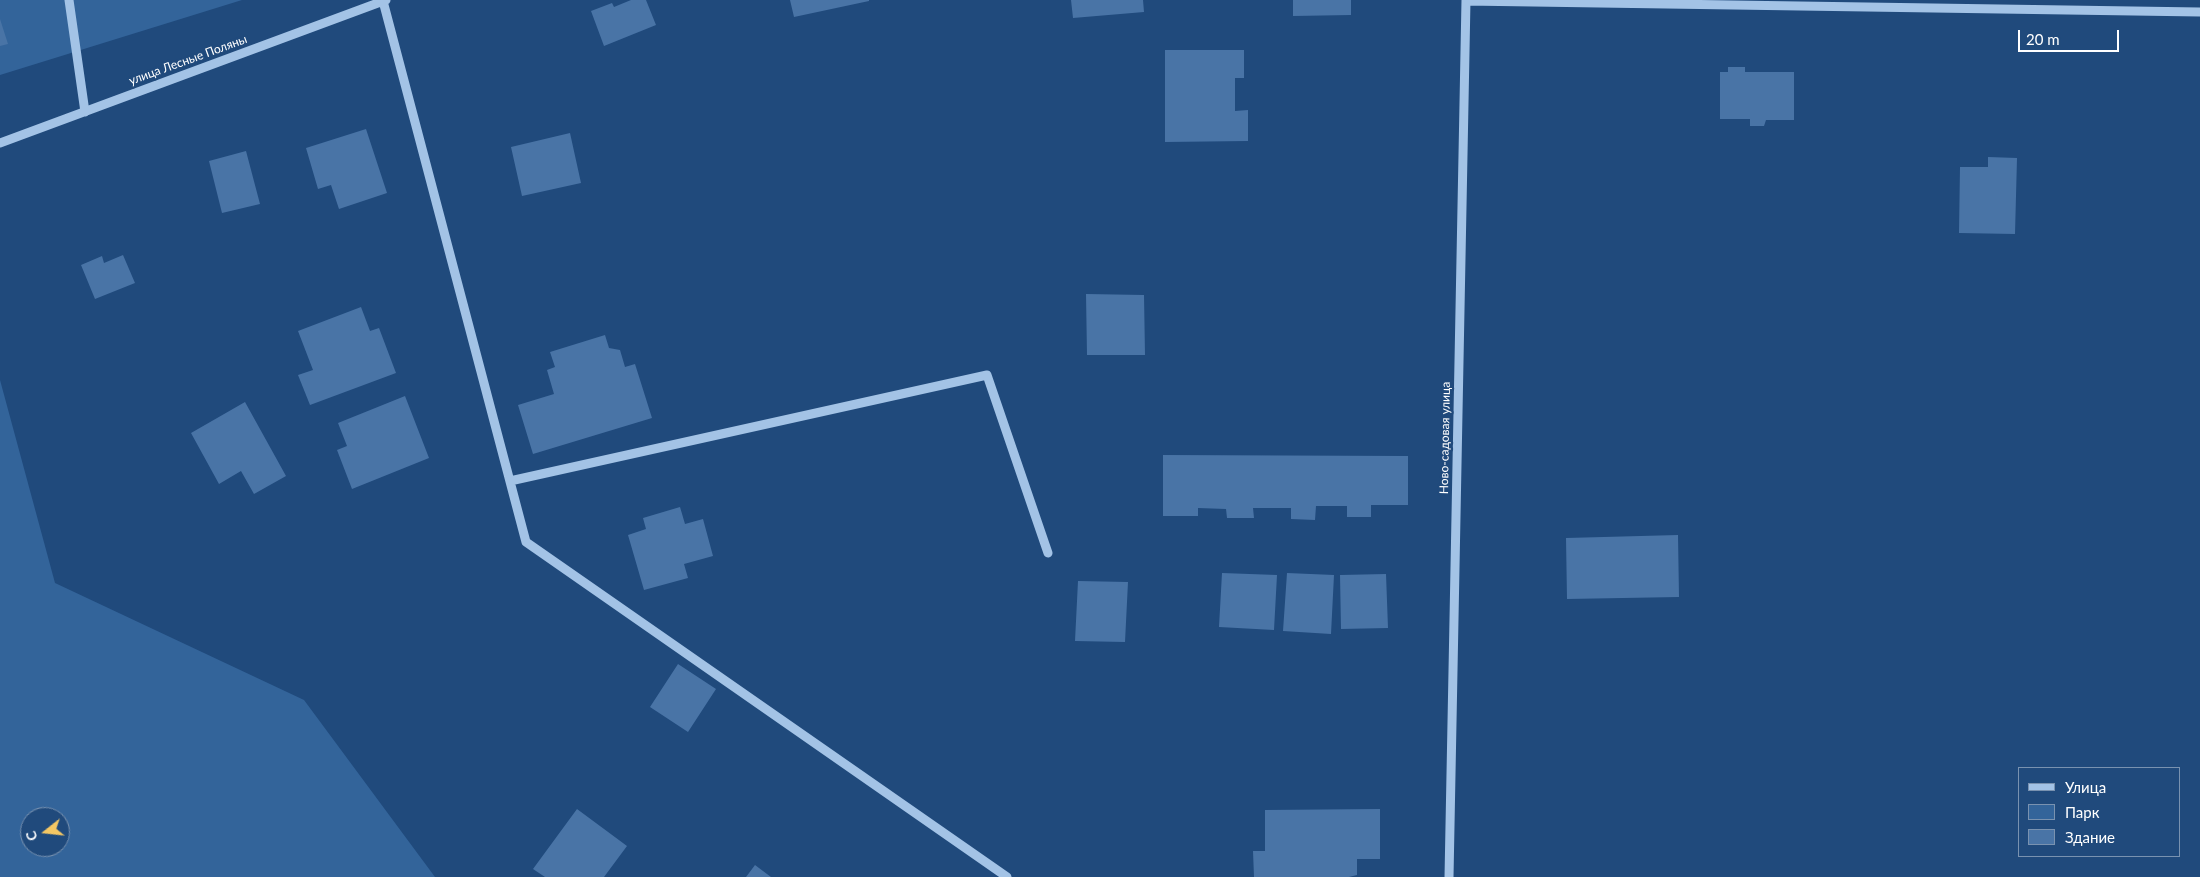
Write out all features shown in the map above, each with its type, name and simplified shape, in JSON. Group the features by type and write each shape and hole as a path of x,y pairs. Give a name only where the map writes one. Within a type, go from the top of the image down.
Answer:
{"street":[{"path":"69,0 85,112"},
{"path":"1466,0 1979,4 2200,12"},
{"name":"Ново-садовая улица","path":"1449,877 1466,0"},
{"path":"384,1 526,542 1007,877"},
{"name":"улица Лесные Поляны","path":"0,143 384,1"},
{"path":"510,481 987,375 1048,553"}],"green space":[{"path":"0,0 242,0 0,75"},
{"path":"0,380 55,583 304,700 435,877 0,877"}],"building":[{"path":"631,0 646,0 656,25 604,46 591,11 612,3 614,7"},
{"path":"790,0 869,0 869,1 794,17"},
{"path":"1071,0 1143,0 1144,12 1073,18"},
{"path":"1293,0 1351,0 1351,15 1293,16"},
{"path":"0,19 8,44 0,46"},
{"path":"1165,50 1244,50 1244,78 1235,78 1235,111 1248,110 1248,141 1165,142"},
{"path":"1728,67 1745,67 1745,72 1794,72 1794,120 1766,120 1764,126 1750,126 1750,119 1720,119 1720,72 1728,72"},
{"path":"366,129 387,193 339,209 331,185 318,189 306,148"},
{"path":"570,133 581,183 522,196 511,147"},
{"path":"246,151 260,204 222,213 209,161"},
{"path":"1988,157 2017,158 2015,234 1959,233 1960,167 1988,167"},
{"path":"123,255 135,283 95,299 81,265 102,256 104,263"},
{"path":"1086,294 1144,295 1145,355 1087,355"},
{"path":"361,307 370,331 379,328 396,373 310,405 298,375 313,370 298,331"},
{"path":"605,335 609,348 620,350 625,367 635,364 652,418 533,454 518,405 554,394 547,370 555,367 550,352"},
{"path":"405,396 429,458 352,489 337,450 347,446 338,423"},
{"path":"245,402 286,476 254,494 241,471 219,484 191,433"},
{"path":"1163,455 1408,456 1408,505 1371,505 1371,517 1347,517 1347,506 1316,506 1315,520 1291,519 1291,508 1253,508 1254,518 1227,518 1226,509 1198,508 1198,516 1163,516"},
{"path":"680,507 685,524 703,519 713,556 684,564 688,578 644,590 628,535 646,529 643,518"},
{"path":"1678,535 1679,597 1567,599 1566,538"},
{"path":"1222,573 1277,575 1274,630 1219,627"},
{"path":"1287,573 1334,575 1331,634 1283,631"},
{"path":"1386,574 1388,628 1341,629 1340,575"},
{"path":"1078,581 1128,582 1125,642 1075,641"},
{"path":"678,664 716,689 688,732 650,707"},
{"path":"577,809 627,846 604,877 545,877 533,869"},
{"path":"1380,809 1380,859 1357,859 1357,875 1349,877 1254,877 1253,851 1265,851 1265,810"},
{"path":"755,865 771,877 746,877"}]}
